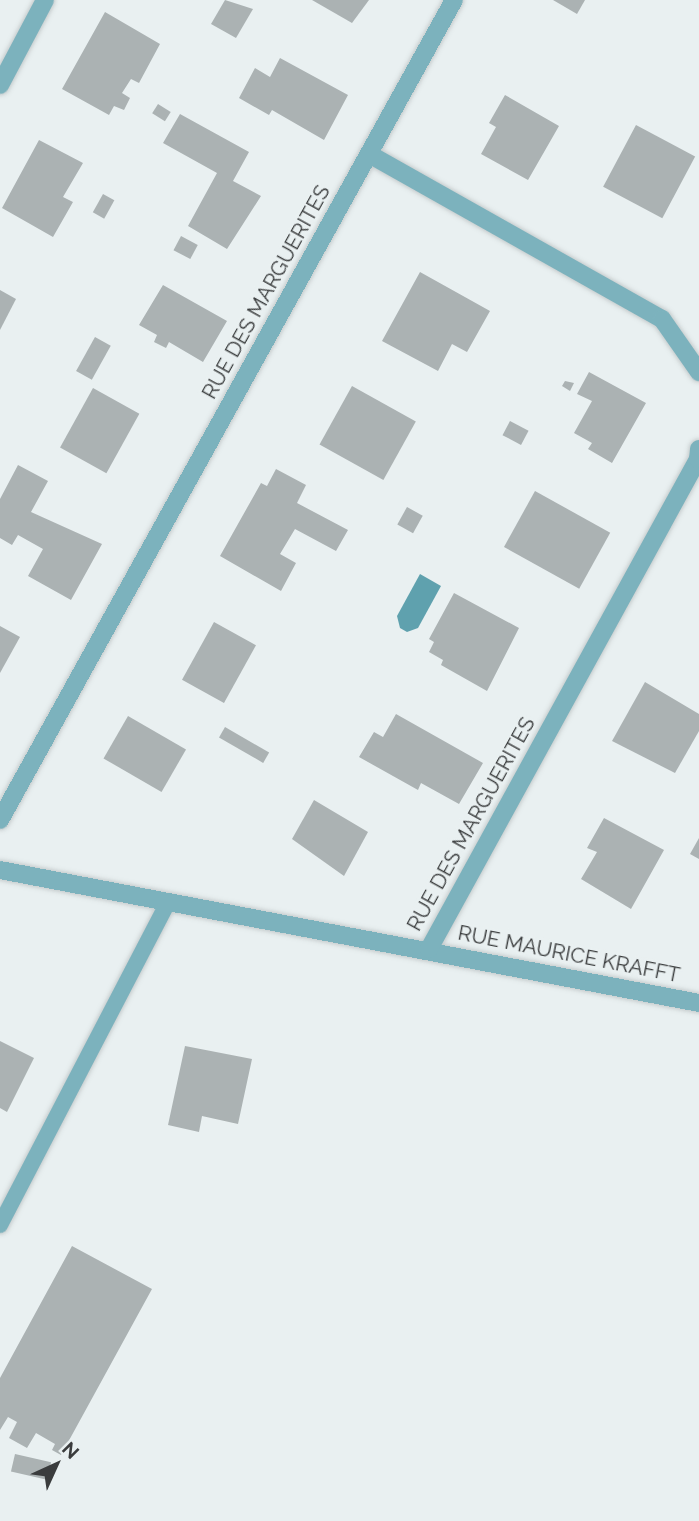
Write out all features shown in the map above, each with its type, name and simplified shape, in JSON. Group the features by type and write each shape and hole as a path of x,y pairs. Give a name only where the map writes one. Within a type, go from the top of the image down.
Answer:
{"street":[{"path":"0,85 45,0"},
{"name":"RUE DES MARGUERITES","path":"0,820 454,0"},
{"path":"369,154 662,318 699,372"},
{"name":"RUE DES MARGUERITES","path":"0,870 167,904 429,949 698,459 699,449"},
{"name":"RUE MAURICE KRAFFT","path":"429,949 699,1003"}],"lane":[{"path":"0,1225 167,904"}],"water":[{"path":"420,574 441,586 418,628 407,632 400,628 397,616"}],"building":[{"path":"225,0 253,9 236,38 211,24"},
{"path":"312,0 369,0 352,23"},
{"path":"553,0 585,0 577,14"},
{"path":"105,12 160,44 139,83 131,79 122,93 130,98 124,110 114,106 109,115 62,89"},
{"path":"280,58 348,95 324,140 272,110 269,115 239,98 255,68 270,77"},
{"path":"505,95 559,126 528,180 481,154 496,127 489,123"},
{"path":"158,104 171,112 165,121 152,113"},
{"path":"180,114 249,152 233,181 261,196 227,249 188,226 217,173 163,143"},
{"path":"636,125 695,156 662,218 603,187"},
{"path":"39,140 83,163 63,197 73,202 53,237 2,208"},
{"path":"103,194 114,200 104,219 93,212"},
{"path":"181,236 198,245 190,259 173,250"},
{"path":"420,272 490,311 467,352 452,344 438,371 382,341"},
{"path":"163,285 227,321 203,362 169,342 166,348 154,342 157,335 139,325"},
{"path":"0,290 16,299 0,330"},
{"path":"95,337 111,346 92,380 76,371"},
{"path":"589,372 646,403 612,463 588,449 592,443 574,433 592,401 577,394"},
{"path":"565,381 574,383 570,391 562,386"},
{"path":"352,386 416,421 383,480 320,445"},
{"path":"93,388 139,414 106,473 60,447"},
{"path":"510,421 529,431 521,445 502,435"},
{"path":"18,465 48,481 31,512 102,544 71,600 28,576 43,549 18,535 12,545 0,538 0,499"},
{"path":"276,469 306,485 297,503 348,530 336,551 295,529 280,554 296,563 281,591 220,556 261,483 267,486"},
{"path":"535,491 610,533 579,589 504,547"},
{"path":"407,507 423,516 413,533 397,524"},
{"path":"454,593 519,628 487,691 441,665 443,660 429,652 434,642 429,639"},
{"path":"214,622 256,645 224,703 182,680"},
{"path":"0,626 20,637 0,673"},
{"path":"645,682 699,714 699,731 675,773 612,741"},
{"path":"396,714 483,763 459,804 421,783 418,790 359,757 374,732 383,737"},
{"path":"128,716 186,750 162,792 104,758"},
{"path":"225,727 269,752 263,763 219,737"},
{"path":"314,800 368,832 344,876 292,839"},
{"path":"604,818 664,850 631,909 581,879 597,852 587,848"},
{"path":"699,838 699,859 690,854"},
{"path":"0,1041 34,1058 7,1112 0,1108"},
{"path":"185,1046 252,1059 238,1124 202,1116 199,1132 168,1125"},
{"path":"72,1246 152,1289 61,1455 52,1450 55,1444 36,1433 27,1448 9,1438 17,1422 8,1417 0,1430 0,1378"},
{"path":"15,1454 51,1462 47,1480 11,1472"}]}
